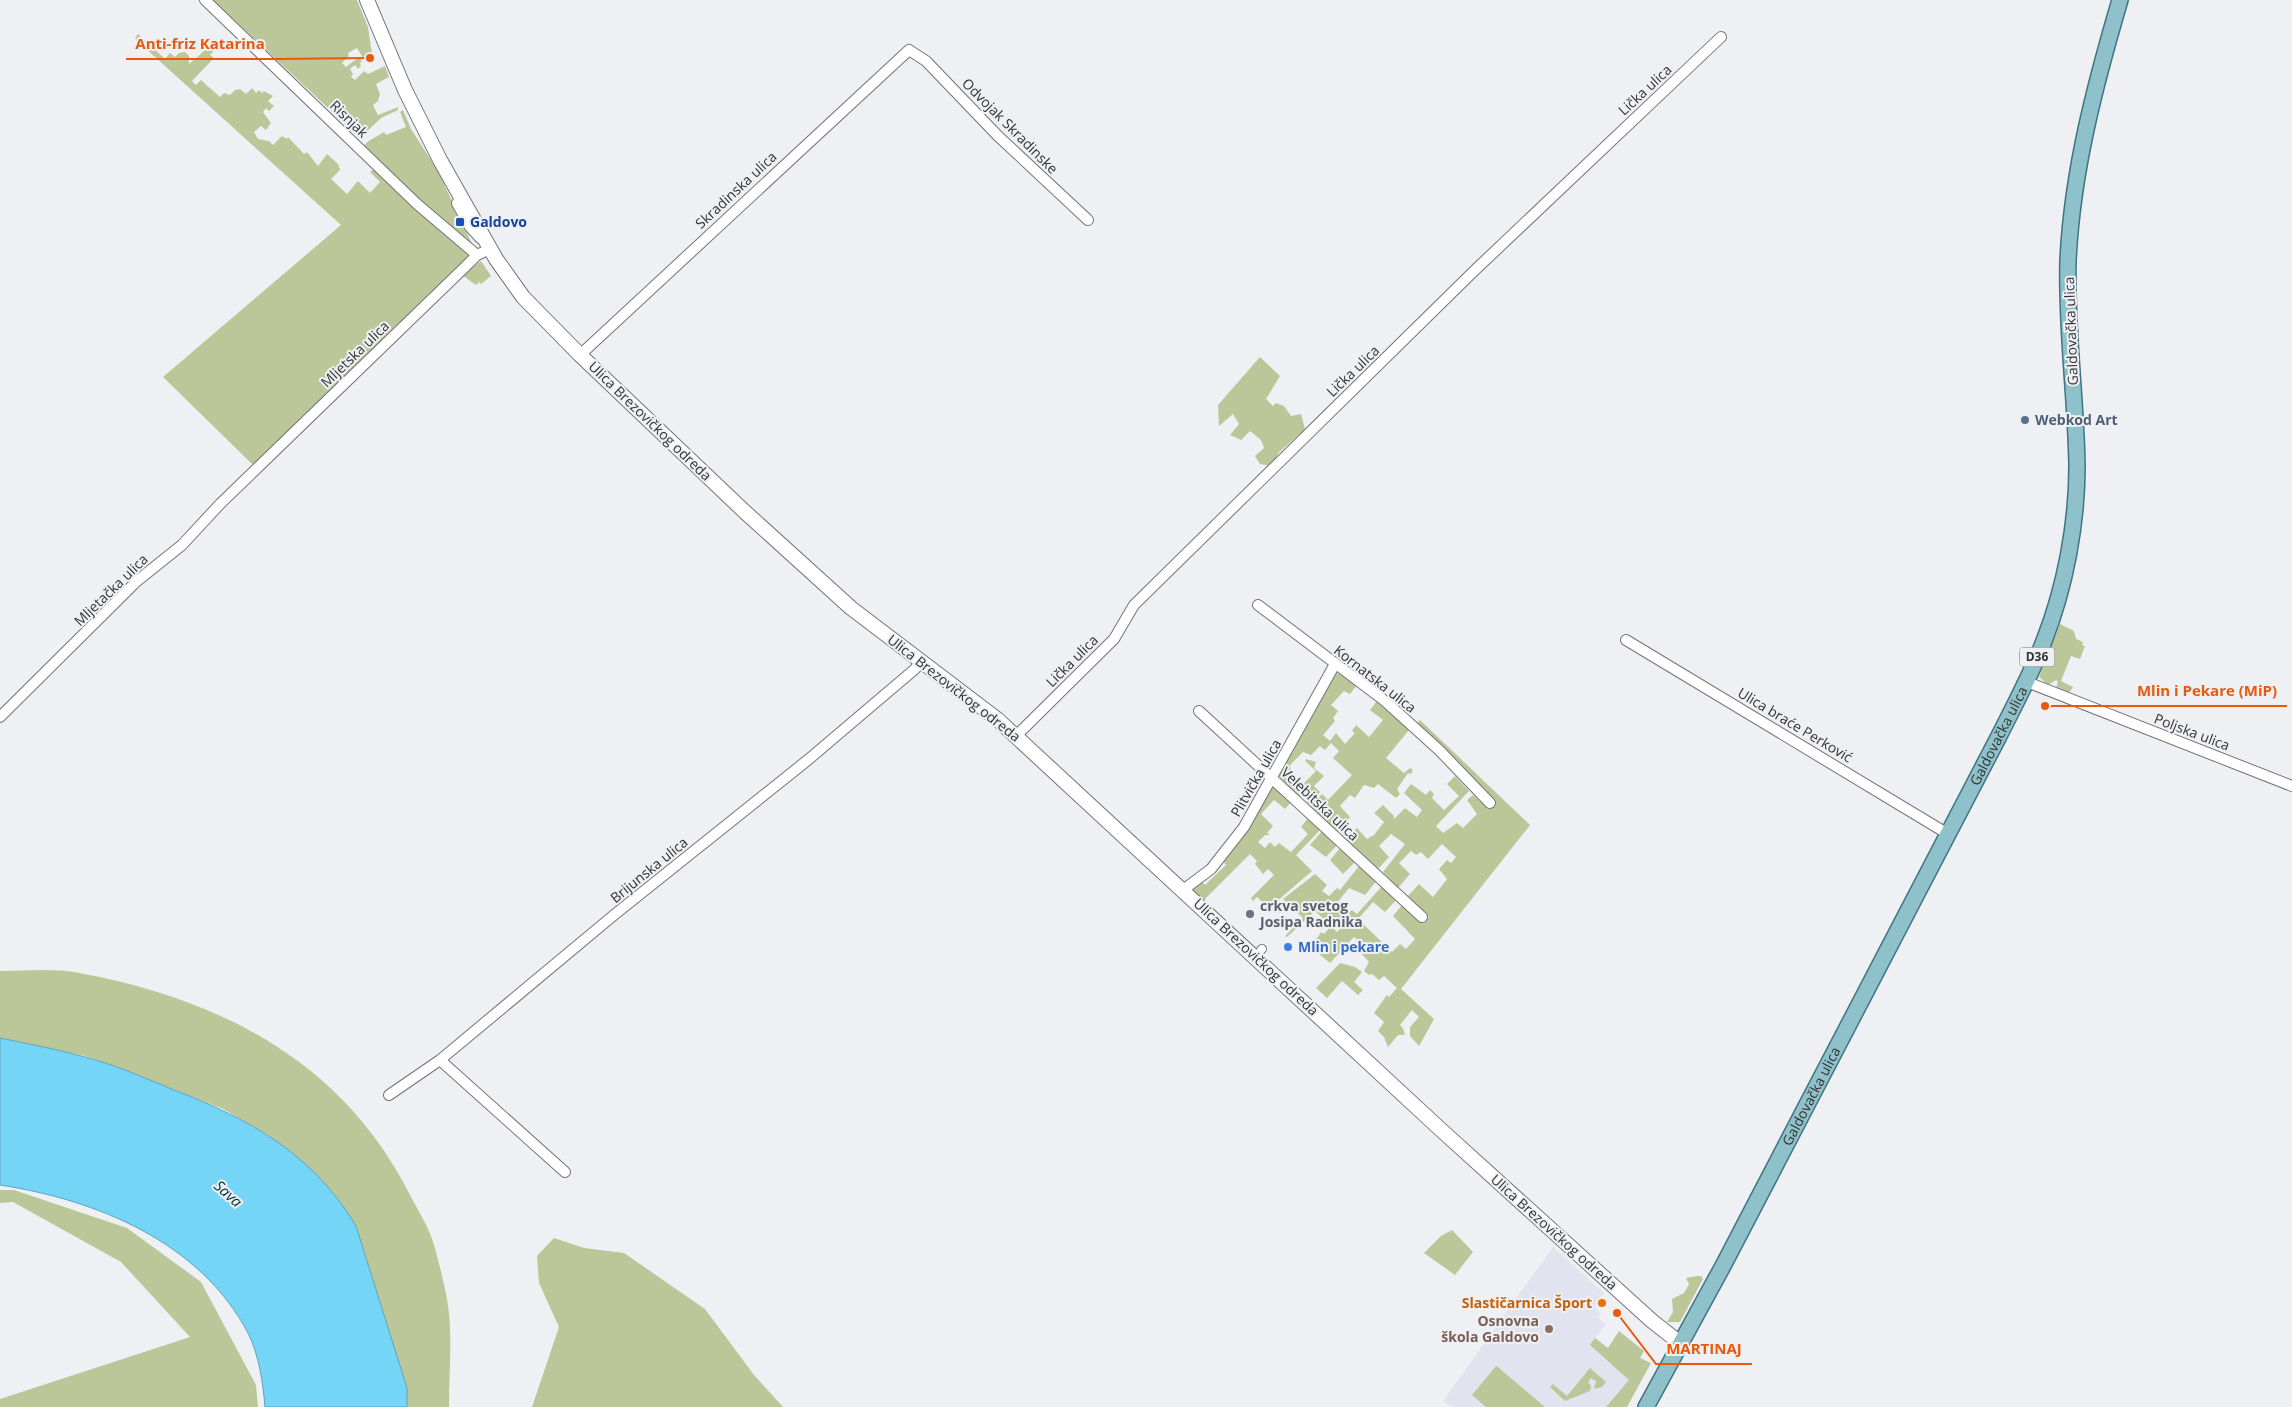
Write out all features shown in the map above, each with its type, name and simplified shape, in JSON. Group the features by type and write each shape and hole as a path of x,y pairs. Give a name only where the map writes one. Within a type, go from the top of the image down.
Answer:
{"main road":[{"name":"Ulica Brezovičkog odreda","path":"367,0 405,90 448,175 489,246 523,297 580,355 851,608 1016,736 1439,1128 1657,1325 1680,1343"},
{"name":"Galdovačka ulica","path":"1646,1407 2027,682 2044,641 2058,598 2075,508 2077,468 2068,261 2072,212 2079,161 2088,117 2120,0"}],"street":[{"name":"Risnjak","path":"205,0 417,204 477,255"},
{"name":"Lička ulica","path":"1016,736 1114,639 1134,606 1474,271 1722,37"},
{"name":"Skradinska ulica","path":"580,355 896,60 908,50 914,51"},
{"name":"Odvojak Skradinske","path":"914,51 926,61 998,136 1088,220"},
{"name":"Mljetska ulica","path":"242,484 477,255 489,246"},
{"name":"Mljetačka ulica","path":"0,717 137,581 182,545 242,484"},
{"name":"Kornatska ulica","path":"1258,604 1385,700 1439,750 1490,803"},
{"name":"Ulica braće Perković","path":"1626,640 1948,834"},
{"name":"Brijunska ulica","path":"389,1095 440,1060 614,915 809,759 915,669 921,661"},
{"name":"Plitvička ulica","path":"1183,890 1211,869 1226,852 1260,802 1271,777 1287,753 1319,690 1335,664"},
{"name":"Poljska ulica","path":"2027,682 2292,786"},
{"name":"Velebitska ulica","path":"1199,711 1422,917"},
{"path":"440,1060 565,1172"}],"shaded area":[{"name":"Osnovna škola Galdovo","path":"1553,1247 1604,1293 1594,1307 1601,1313 1598,1318 1606,1324 1595,1338 1643,1377 1627,1407 1452,1407 1443,1401"}],"green space":[{"path":"213,0 357,0 368,27 372,54 363,58 357,48 348,53 349,56 342,63 346,67 359,57 362,61 360,63 361,66 358,69 355,65 350,69 353,74 351,77 355,80 364,71 368,74 385,66 389,77 376,84 380,94 378,101 373,105 378,115 398,107 398,110 381,118 360,138"},
{"path":"138,34 165,59 170,53 175,57 179,53 185,52 189,56 189,64 211,45 216,48 210,55 214,58 192,81 196,85 201,80 220,97 224,93 230,95 235,90 240,89 246,94 252,88 256,93 259,90 262,93 264,91 273,96 268,101 274,106 269,111 266,108 263,112 271,123 266,130 261,126 254,132 258,139 269,141 273,145 282,136 287,139 288,137 304,154 307,152 318,166 327,154 338,164 340,170 331,179 347,194 358,181 370,193 380,182 370,172 375,168 469,255 469,258 261,459 252,464 163,377 341,225 144,47 135,38"},
{"path":"403,110 411,129 438,171 473,246 420,201 363,148 367,142 384,132 386,135 406,127 400,112"},
{"path":"481,261 491,276 481,284 479,282 476,285 462,275"},
{"path":"1260,357 1280,376 1266,399 1273,406 1276,403 1284,406 1291,416 1301,414 1305,429 1279,452 1271,466 1260,464 1255,456 1264,448 1261,440 1250,431 1241,440 1230,435 1239,424 1233,414 1219,426 1218,405"},
{"path":"2060,624 2074,631 2076,639 2083,642 2082,645 2085,646 2080,659 2071,656 2061,681 2073,687 2069,693 2056,688 2058,682 2056,680 2048,685 2039,677"},
{"path":"1336,673 1344,675 1357,685 1350,694 1344,691 1331,705 1338,711 1333,718 1335,721 1323,735 1330,741 1336,733 1345,744 1355,733 1352,731 1356,725 1369,737 1383,720 1370,710 1377,701 1409,730 1386,758 1404,773 1410,768 1413,770 1411,774 1408,773 1397,789 1400,794 1396,798 1378,784 1374,788 1364,785 1355,798 1350,795 1340,806 1350,817 1338,832 1310,807 1322,794 1328,800 1352,775 1333,758 1339,751 1331,743 1325,750 1320,746 1311,755 1303,752 1290,765 1291,773 1303,784 1316,771 1305,761 1306,759 1316,762 1314,768 1324,776 1314,786 1320,792 1309,804 1306,801 1311,793 1306,789 1299,797 1278,775"},
{"path":"1420,720 1530,825 1401,989 1434,1019 1419,1046 1410,1036 1410,1027 1419,1017 1412,1010 1400,1025 1405,1035 1398,1035 1388,1047 1384,1037 1378,1031 1384,1022 1374,1013 1387,995 1389,997 1397,988 1384,976 1379,980 1372,974 1369,975 1364,971 1369,962 1360,952 1365,946 1354,937 1330,963 1318,953 1320,945 1316,940 1321,932 1324,934 1331,926 1337,932 1343,926 1339,921 1337,923 1331,919 1327,922 1315,911 1287,937 1285,936 1303,918 1283,899 1315,874 1327,885 1322,891 1329,896 1337,888 1340,890 1359,866 1378,879 1365,895 1349,888 1336,904 1348,913 1352,910 1357,914 1383,885 1398,898 1385,912 1373,902 1358,919 1392,952 1400,944 1406,949 1415,939 1393,916 1403,904 1422,922 1429,917 1408,896 1419,884 1433,897 1447,879 1439,869 1447,860 1451,863 1456,857 1442,844 1428,859 1421,852 1416,855 1411,851 1399,863 1410,874 1398,888 1383,872 1405,844 1391,834 1379,846 1389,857 1378,869 1346,840 1357,828 1367,839 1374,835 1384,822 1374,813 1383,805 1394,816 1394,819 1405,808 1417,817 1422,810 1404,793 1411,784 1426,795 1430,790 1434,794 1432,798 1444,810 1459,796 1447,784 1455,776 1469,791 1436,826 1443,833 1457,823 1463,828 1477,814 1467,800 1473,795 1485,806 1490,801 1415,725"},
{"path":"1276,787 1292,801 1285,809 1274,800 1261,814 1273,826 1267,833 1270,835 1265,835 1258,842 1265,848 1270,842 1275,847 1279,843 1291,852 1308,834 1301,827 1309,817 1322,828 1296,855 1312,871 1269,908 1257,897 1253,901 1251,898 1274,875 1268,869 1263,874 1255,864 1257,861 1250,854 1203,901 1193,891 1193,887 1201,881 1205,885 1226,865 1221,858 1272,788"},
{"path":"1323,830 1338,844 1326,857 1310,845"},
{"path":"1341,847 1356,861 1343,874 1330,860"},
{"path":"1340,963 1355,967 1362,972 1354,982 1363,990 1358,995 1342,981 1327,998 1316,988"},
{"path":"0,971 69,971 131,985 181,1000 228,1020 273,1044 313,1073 350,1108 382,1148 425,1222 432,1239 449,1313 449,1407 407,1407 407,1388 270,1136 223,1109 114,1066 85,1056 0,1038"},
{"path":"0,1190 14,1190 127,1228 201,1282 256,1385 258,1407 0,1407 0,1399 190,1337 121,1262 13,1202 0,1203"},
{"path":"1452,1230 1473,1252 1455,1275 1424,1253 1441,1236"},
{"path":"554,1238 584,1248 624,1253 705,1309 754,1375 783,1407 532,1407 559,1327 539,1283 537,1256"},
{"path":"1701,1276 1703,1279 1680,1322 1667,1322 1673,1312 1672,1299 1684,1293 1689,1284 1686,1278"},
{"path":"1619,1331 1644,1351 1640,1358 1651,1363 1627,1407 1606,1407 1629,1380 1590,1345 1595,1338 1608,1348"},
{"path":"1496,1366 1545,1407 1486,1407 1472,1395"},
{"path":"1590,1368 1606,1382 1602,1387 1594,1389 1596,1381 1591,1378 1588,1382 1591,1386 1590,1391 1565,1401 1550,1387 1553,1384 1567,1396"}],"water":[{"name":"Sava","path":"0,1038 74,1054 141,1076 228,1113 254,1127 300,1159 320,1178 356,1226 407,1388 407,1407 265,1407 260,1369 248,1333 228,1301 203,1274 174,1250 142,1230 108,1214 37,1192 0,1185"}],"place":[{"name":"Anti-friz Katarina","path":"370,58"},
{"name":"Galdovo","path":"460,222"},
{"name":"Webkod Art","path":"2025,420"},
{"name":"Mlin i Pekare (MiP)","path":"2045,706"},
{"name":"crkva svetog Josipa Radnika","path":"1250,914"},
{"name":"Mlin i pekare","path":"1288,947"},
{"name":"Slastičarnica Šport","path":"1602,1303"},
{"name":"MARTINAJ","path":"1617,1313"},
{"name":"Osnovna škola Galdovo","path":"1549,1329"}]}
